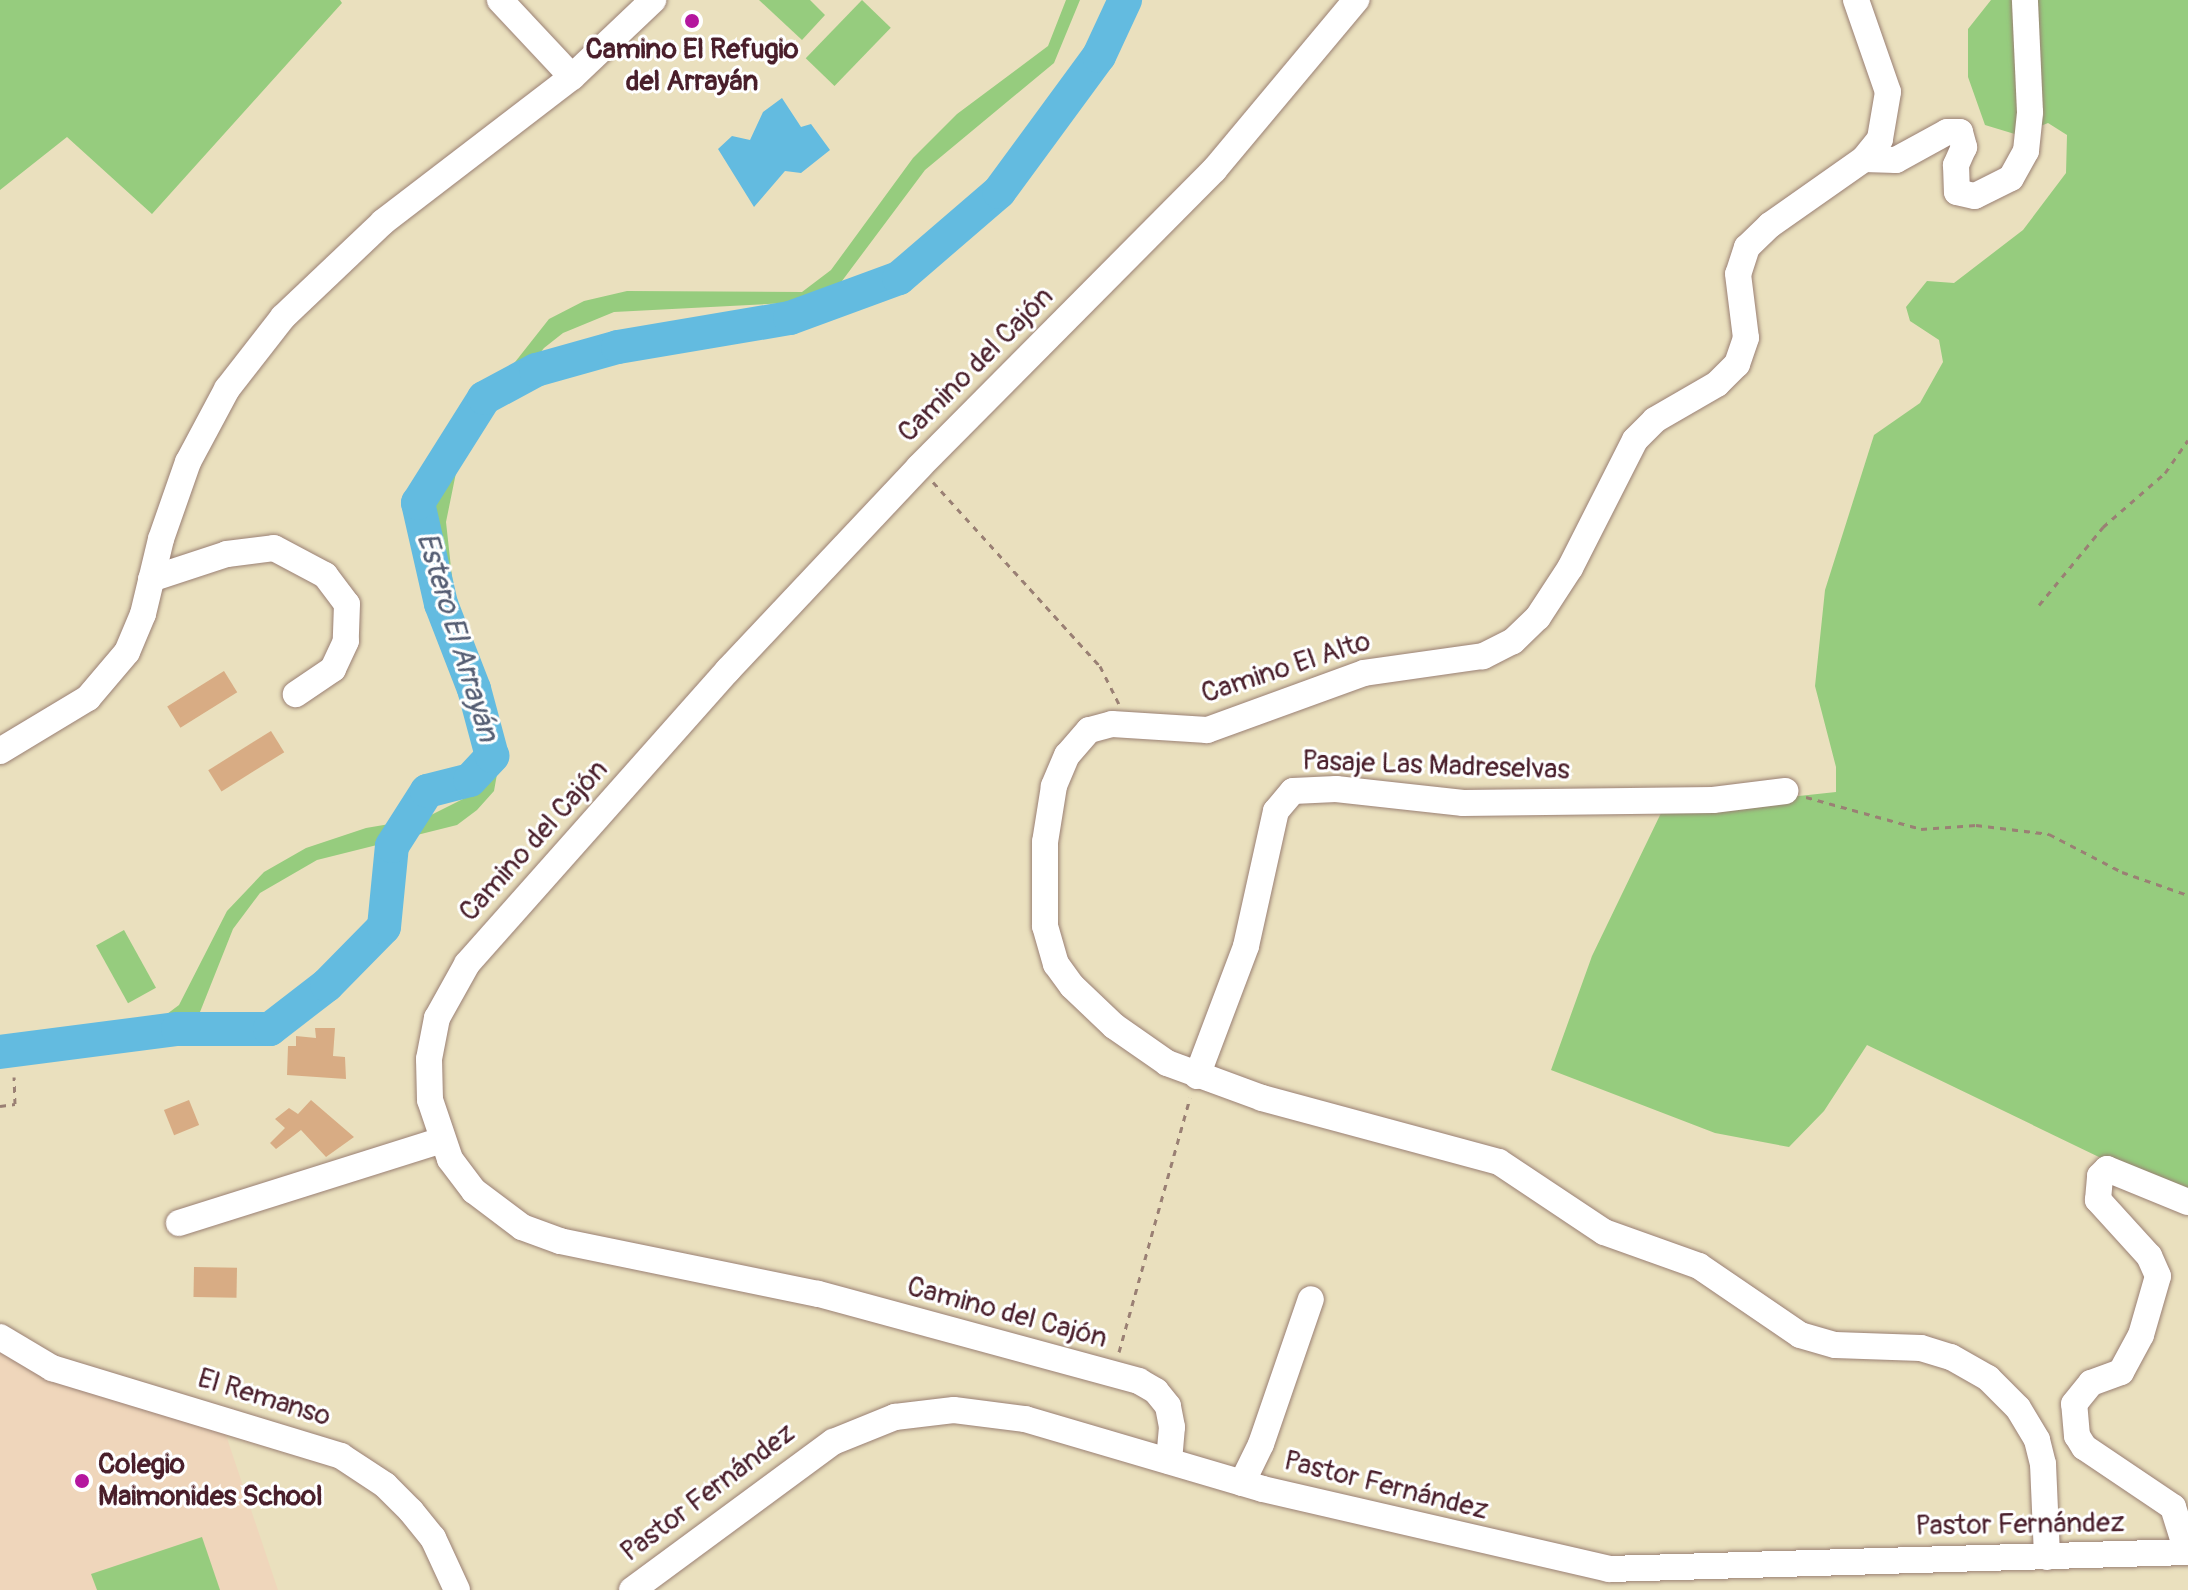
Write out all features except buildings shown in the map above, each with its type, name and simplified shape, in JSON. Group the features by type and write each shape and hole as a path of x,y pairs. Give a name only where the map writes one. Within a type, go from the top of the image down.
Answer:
{"street":[{"path":"500,0 572,77"},
{"path":"0,751 72,710 103,684 136,633 188,462 220,401 256,349 310,289 383,222 572,77 653,0"},
{"name":"Camino del Cajón","path":"1169,1461 1172,1427 1163,1398 1148,1385 818,1294 540,1235 505,1217 474,1191 442,1140 430,1100 429,1059 437,1018 455,980 728,670 919,467 1214,170 1356,0"},
{"name":"Camino El Alto","path":"1856,0 1888,92 1884,129 1864,159 1770,225 1747,247 1738,274 1746,338 1737,364 1717,384 1655,420 1635,440 1563,580 1513,641 1469,660 1354,675 1207,730 1123,725 1089,730 1059,769 1045,842 1047,939 1063,976 1089,1004 1151,1054 1197,1076 1508,1166 1604,1232 1699,1266 1800,1335 1835,1345 1921,1348 1963,1362 2010,1398 2037,1440 2043,1464 2047,1557"},
{"path":"1864,159 1896,160 1947,132 1960,132 1964,147 1956,165 1957,192 1975,196 2011,178 2026,151 2030,112 2025,0"},
{"path":"151,579 227,554 274,548 325,575 347,604 346,641 333,669 296,694"},
{"name":"Pasaje Las Madreselvas","path":"1197,1076 1250,931 1276,811 1293,791 1336,789 1463,803 1713,800 1785,791"},
{"path":"179,1223 442,1140"},
{"path":"2187,1552 2173,1507 2084,1447 2077,1436 2074,1404 2091,1383 2121,1372 2141,1335 2158,1276 2149,1256 2098,1200 2100,1176 2107,1169 2188,1202"},
{"path":"1242,1483 1261,1444 1311,1299"},
{"name":"El Remanso","path":"0,1337 52,1368 341,1456 385,1485 411,1511 433,1538 457,1590"},
{"name":"Pastor Fernández","path":"632,1590 797,1463 851,1432 895,1417 954,1410 1002,1414 1242,1483 1556,1558 1650,1570 2187,1552"},
{"path":"1650,1570 1685,1590"}],"path":[{"path":"2039,605 2103,527 2165,473 2188,440"},
{"path":"919,467 1100,666 1114,689 1123,725"},
{"path":"1785,791 1921,829 1976,825 2049,834 2122,872 2188,895"},
{"path":"1112,1375 1197,1076"},
{"path":"0,1106 15,1104 14,1077"}],"shaded area":[{"path":"0,1339 224,1429 278,1590 0,1590"}],"green space":[{"path":"0,0 340,0 342,3 152,214 67,137 0,190"},
{"path":"759,0 810,0 825,15 802,40"},
{"path":"862,0 891,28 835,86 806,58"},
{"path":"1066,0 1080,0 1054,63 925,170 827,301 614,312 563,333 544,348 485,422 458,463 446,522 457,622 490,698 502,746 494,791 477,810 457,825 317,860 260,893 233,929 200,1012 161,1038 0,1064 0,1046 71,1041 155,1023 179,1005 227,911 264,872 306,848 366,828 425,818 465,798 480,778 485,728 448,636 431,533 439,465 455,438 549,319 584,301 627,291 802,292 831,270 913,158 957,114 1048,46"},
{"path":"1991,0 2188,0 2188,1210 2186,1199 1867,1045 1824,1111 1789,1147 1715,1133 1551,1070 1592,956 1662,811 1836,792 1836,767 1815,686 1825,590 1874,435 1920,403 1943,362 1939,340 1910,321 1906,307 1927,281 1954,283 2023,230 2066,173 2067,135 2048,123 2018,135 1985,125 1968,77 1968,29"},
{"path":"124,930 156,988 128,1003 96,946"},
{"path":"202,1537 220,1590 97,1590 91,1574"}],"water":[{"path":"782,98 801,127 811,124 830,150 801,173 785,171 754,207 718,149 732,136 750,140 763,112"}],"waterway":[{"name":"Estero El Arrayán","path":"0,1052 178,1029 270,1029 327,985 384,927 392,846 427,791 470,780 492,756 474,689 441,604 418,503 484,398 536,370 618,347 790,318 899,278 999,192 1099,56 1125,0"}],"place":[{"name":"Camino El Refugio del Arrayán","path":"692,21"},
{"name":"Colegio Maimonides School","path":"82,1481"}]}
